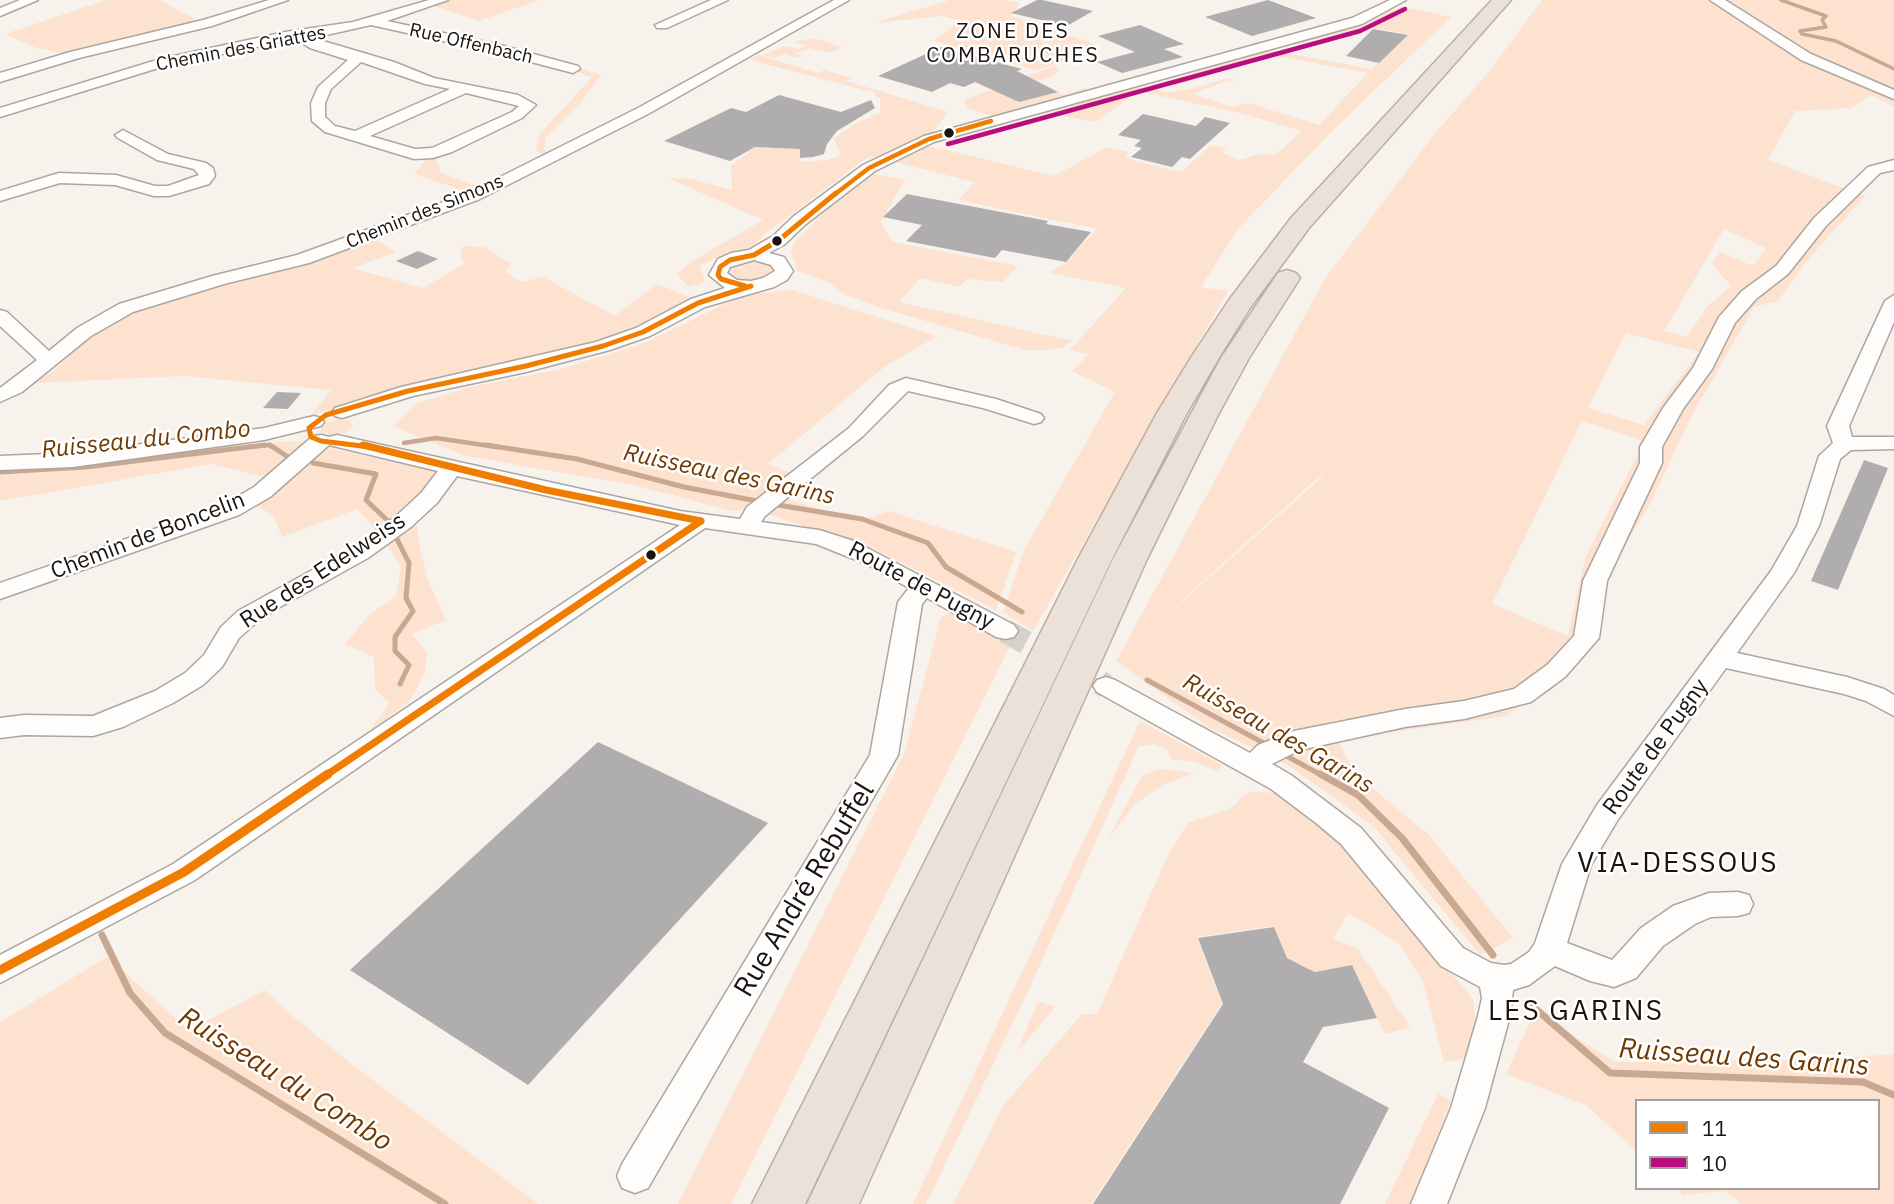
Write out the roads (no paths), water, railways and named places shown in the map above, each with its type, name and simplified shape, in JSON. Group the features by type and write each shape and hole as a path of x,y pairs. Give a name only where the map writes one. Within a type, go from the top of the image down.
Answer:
{"highway":[{"path":"778,1204 1102,544 1159,436 1206,356 1238,306 1300,223 1502,0"},
{"path":"833,1204 1130,559 1186,447 1235,358 1266,308 1321,230 1367,175 1482,49 1522,0"}],"street":[{"path":"0,12 32,0"},
{"path":"0,78 75,55 212,22 282,0"},
{"name":"Chemin des Griattes","path":"0,113 164,62 285,36 309,38 442,0"},
{"path":"662,25 722,0"},
{"name":"Chemin des Simons","path":"0,396 15,388 84,332 132,306 218,280 303,259 474,195 643,111 843,0"},
{"path":"754,255 779,240 800,220 869,168 929,139 1357,21 1400,0"},
{"path":"1716,0 1806,57 1894,95"},
{"name":"Rue Offenbach","path":"369,21 495,48 573,69"},
{"path":"309,38 352,60 373,61 461,90 513,98 529,105 517,115 433,153 414,154 330,129 317,118 318,103 325,87 352,60"},
{"path":"357,136 461,90"},
{"path":"0,196 59,177 116,180 153,191 169,191 195,184 207,176 207,171 200,166 163,157 123,135"},
{"path":"1269,755 1405,718 1464,710 1522,696 1556,671 1586,638 1595,581 1651,463 1651,447 1673,408 1702,369 1726,321 1749,296 1782,270 1820,222 1874,170 1894,165"},
{"path":"408,391 375,409 363,425 321,435 326,415 408,391 526,366 603,346 643,332 698,303 768,283 783,271 778,261 779,240"},
{"path":"698,303 724,263 737,257 754,255 778,261"},
{"path":"718,275 733,285 751,286"},
{"path":"1894,301 1838,432 1855,443 1894,443"},
{"path":"0,317 49,361"},
{"path":"758,512 856,432 896,389 906,384 989,403 1034,418"},
{"path":"342,412 356,413 363,425"},
{"name":"Route de Pugny","path":"363,425 370,443 384,451"},
{"name":"Route de Pugny","path":"0,463 73,460 264,434 321,435 451,469 701,521 758,512 846,545 1005,631"},
{"name":"Chemin de Boncelin","path":"0,591 231,510 262,492 321,435"},
{"name":"Route de Pugny","path":"1495,977 1518,976 1540,961 1549,949 1577,864 1588,842 1782,573 1799,545 1813,513 1830,456 1855,443"},
{"name":"Rue des Edelweiss","path":"0,728 24,725 93,726 114,720 164,697 194,679 213,661 230,634 247,617 360,553 403,522 429,498 451,469"},
{"path":"0,970 195,865 701,521"},
{"name":"Rue André Rebuffel","path":"635,1176 844,828 884,755 910,602 924,586"},
{"path":"906,627 948,599"},
{"path":"1722,657 1743,665 1847,686 1875,695 1894,707"},
{"path":"1106,686 1269,755 1305,799 1351,836 1452,957 1469,968 1495,977 1498,998 1468,1108 1429,1204"},
{"path":"1549,949 1601,972 1614,974 1625,969 1652,937 1684,915 1709,905 1738,904"}],"waterway":[{"path":"1781,0 1826,16 1822,20 1826,27 1800,31 1802,34 1836,41 1894,69"},
{"name":"Ruisseau des Garins","path":"404,443 436,438 497,447"},
{"name":"Ruisseau du Combo","path":"251,447 265,445"},
{"name":"Ruisseau du Combo","path":"270,445 291,459"},
{"name":"Ruisseau des Garins","path":"486,445 577,459 684,487 762,502"},
{"name":"Ruisseau du Combo","path":"0,472 86,467 251,447"},
{"name":"Ruisseau du Combo","path":"251,447 272,447"},
{"name":"Ruisseau du Combo","path":"313,463 376,474 366,500 389,522"},
{"name":"Ruisseau des Garins","path":"772,504 862,519 928,543 946,567 1022,612"},
{"name":"Ruisseau du Combo","path":"396,537 409,563 406,598 413,611 395,637 395,651 409,665 400,684"},
{"name":"Ruisseau des Garins","path":"1147,680 1269,746"},
{"name":"Ruisseau des Garins","path":"1281,753 1323,776"},
{"name":"Ruisseau des Garins","path":"1320,774 1358,795 1402,838 1493,955"},
{"name":"Ruisseau du Combo","path":"102,935 130,993 165,1033 445,1204"},
{"name":"Ruisseau des Garins","path":"1530,1004 1610,1073 1863,1082 1894,1095"}],"tunnel":[{"path":"1005,631 1106,686"}],"district":[{"name":"ZONE DES COMBARUCHES","path":"1013,44"},
{"name":"VIA-DESSOUS","path":"1678,864"},
{"name":"LES GARINS","path":"1576,1012"}]}
